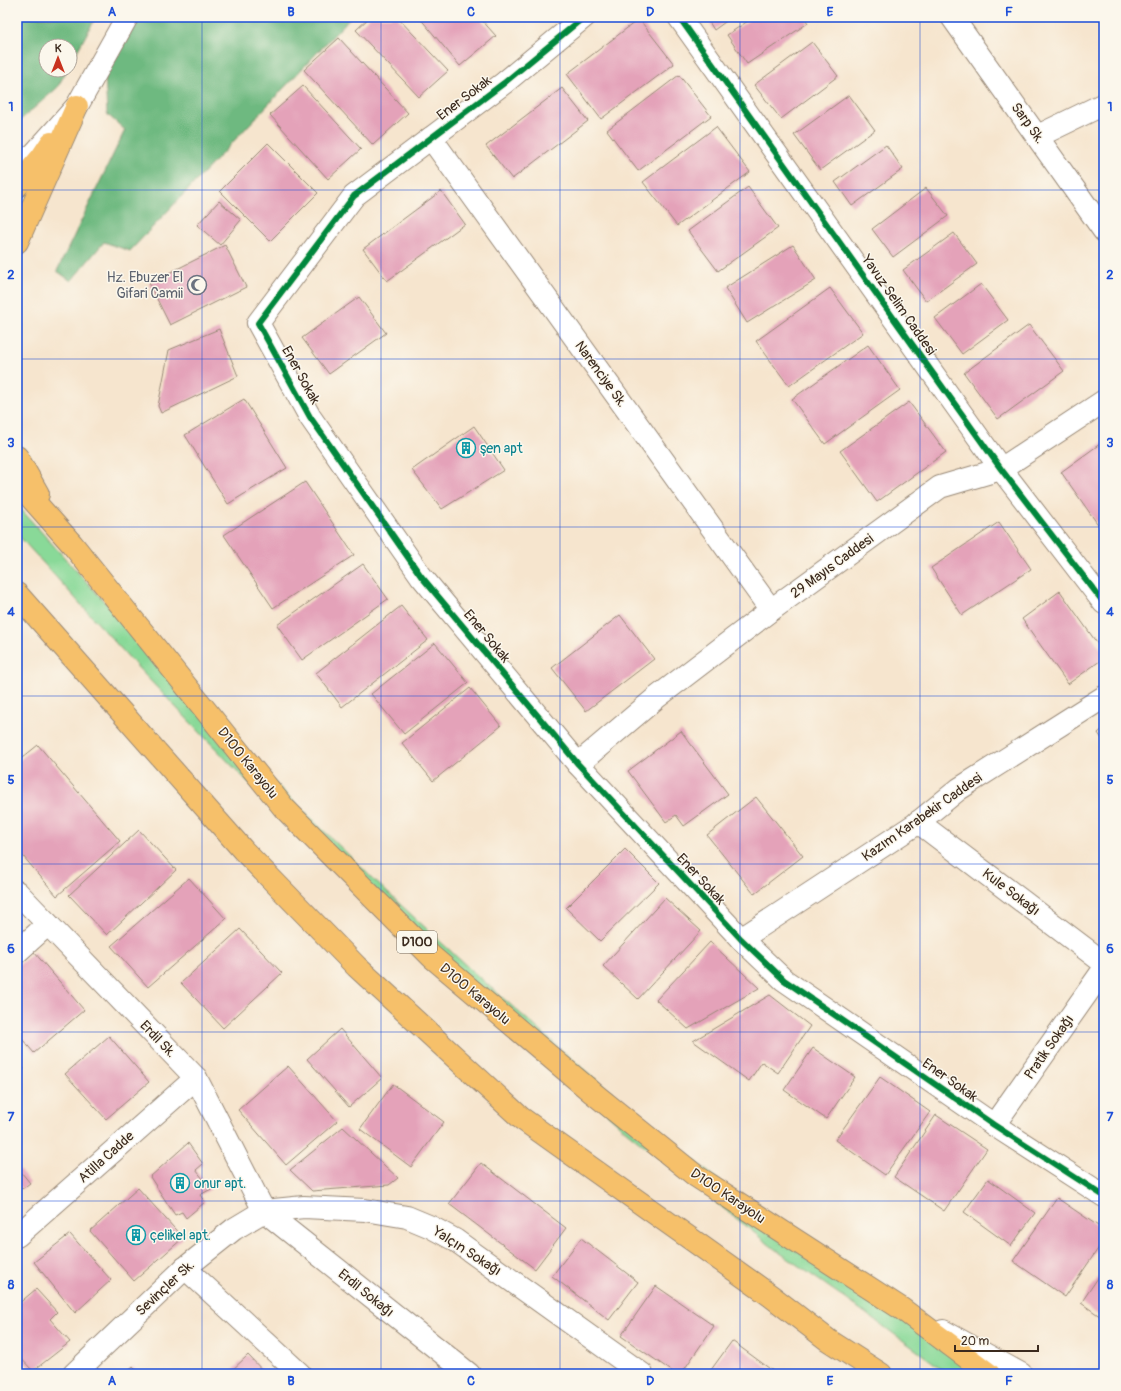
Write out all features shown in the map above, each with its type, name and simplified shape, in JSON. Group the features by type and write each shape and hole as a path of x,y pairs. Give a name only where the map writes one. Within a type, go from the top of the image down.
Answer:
{"highway":[{"path":"17,186 41,158 77,106"},
{"path":"17,242 77,106"},
{"path":"17,457 48,512 72,544"},
{"name":"D100 Karayolu","path":"17,482 72,544 284,808 432,957 593,1093 696,1176 902,1309 989,1374"},
{"path":"17,594 243,850 357,967 521,1118 771,1296 869,1374"},
{"path":"828,1340 881,1374"}],"street":[{"path":"17,166 34,154 77,106 127,17"},
{"name":"Ener Sokak","path":"584,17 504,83 354,196 258,322 310,417 421,576 578,764 740,939 784,980 994,1125 1104,1196"},
{"name":"Yavuz Selim Caddesi","path":"680,17 1000,469 1104,603"},
{"name":"Sarp Sk.","path":"952,17 1038,136 1104,231"},
{"path":"1038,136 1104,104"},
{"name":"Narenciye Sk.","path":"431,138 771,610"},
{"name":"29 Mayıs Caddesi","path":"578,764 656,698 771,610 940,487 1000,469 1104,401"},
{"name":"Kazım Karabekir Caddesi","path":"740,939 918,822 959,789 1104,697"},
{"name":"Kule Sokağı","path":"918,822 1104,963"},
{"name":"Erdil Sk.","path":"17,892 196,1078 264,1211"},
{"path":"17,952 48,924"},
{"name":"Pratik Sokağı","path":"994,1125 1104,969"},
{"name":"Atilla Cadde","path":"17,1236 196,1078"},
{"name":"Yalçın Sokağı","path":"264,1211 304,1207 365,1210 408,1217 432,1226 455,1240 642,1374"},
{"name":"Sevinçler Sk.","path":"74,1374 185,1268 234,1229 264,1211"},
{"name":"Erdil Sokağı","path":"264,1211 469,1374"},
{"path":"185,1268 300,1374"},
{"path":"902,1309 1021,1374"}],"green space":[{"path":"17,17 96,17 78,50 78,38 38,38 38,78 63,78 57,88 17,123"},
{"path":"140,17 351,17 130,251 104,242 71,281 57,271 125,130 107,114 105,76"},
{"path":"17,505 176,681 263,771 375,881 471,970 587,1072 722,1183 981,1374 949,1374 776,1250 625,1130 358,891 244,778 143,673 17,534"}],"building":[{"path":"370,17 397,17 448,71 419,97 356,30"},
{"path":"419,17 479,17 496,36 460,66"},
{"path":"706,17 732,17 714,30"},
{"path":"754,17 804,17 808,23 747,64 727,35"},
{"path":"639,19 674,64 601,119 567,74"},
{"path":"339,38 408,113 373,145 304,70"},
{"path":"812,42 838,76 781,119 754,85"},
{"path":"679,75 711,116 638,171 607,130"},
{"path":"303,86 361,149 328,179 270,115"},
{"path":"562,88 588,121 512,179 486,146"},
{"path":"849,95 875,130 820,170 794,135"},
{"path":"716,127 750,172 677,226 643,182"},
{"path":"268,143 318,193 270,241 220,191"},
{"path":"886,145 903,169 852,206 835,182"},
{"path":"748,187 778,228 718,271 688,231"},
{"path":"926,188 948,216 893,257 872,229"},
{"path":"441,191 465,224 387,281 363,249"},
{"path":"219,201 241,220 220,245 197,225"},
{"path":"954,233 977,264 926,301 903,270"},
{"name":"Hz. Ebuzer El Gifari Camii","path":"225,245 246,287 170,325 149,283"},
{"path":"793,245 816,280 747,323 725,288"},
{"path":"981,284 1008,320 962,354 935,318"},
{"path":"830,288 863,333 789,386 756,341"},
{"path":"359,297 386,333 329,374 302,338"},
{"path":"1029,325 1064,371 998,419 964,373"},
{"path":"219,329 238,376 161,413 158,406 169,350"},
{"path":"868,345 900,390 825,444 792,399"},
{"path":"244,399 287,468 228,504 185,435"},
{"path":"909,402 946,452 877,502 840,451"},
{"name":"şen apt","path":"474,426 504,470 442,509 412,470"},
{"path":"1104,441 1104,533 1061,472"},
{"path":"305,482 354,555 273,608 224,535"},
{"path":"999,522 1031,569 962,615 931,568"},
{"path":"363,564 388,599 302,660 277,625"},
{"path":"1060,591 1104,653 1104,658 1068,684 1022,619"},
{"path":"401,606 428,640 342,707 316,673"},
{"path":"620,615 654,659 586,711 552,668"},
{"path":"435,643 468,683 404,734 371,694"},
{"path":"470,688 501,726 433,781 402,743"},
{"path":"1104,728 1104,742 1098,733"},
{"path":"681,731 728,794 684,826 676,815 666,822 628,771"},
{"path":"38,745 120,841 57,896 17,849 17,762"},
{"path":"756,797 803,856 754,894 707,835"},
{"path":"139,830 176,870 107,935 69,895"},
{"path":"625,849 659,883 600,941 566,908"},
{"path":"189,878 226,919 148,987 111,946"},
{"path":"665,898 701,931 638,999 603,966"},
{"path":"240,929 282,973 223,1028 181,983"},
{"path":"710,942 759,988 688,1029 656,1000"},
{"path":"34,952 84,1010 34,1053 17,1033 17,967"},
{"path":"770,995 810,1026 778,1073 762,1062 749,1081 693,1041"},
{"path":"340,1029 382,1078 349,1107 307,1059"},
{"path":"109,1036 149,1082 106,1119 65,1074"},
{"path":"813,1048 855,1077 826,1119 784,1090"},
{"path":"17,1060 24,1069 17,1075"},
{"path":"288,1066 337,1121 286,1165 238,1110"},
{"path":"880,1077 930,1112 885,1175 835,1140"},
{"path":"393,1084 444,1122 411,1167 360,1129"},
{"path":"936,1115 987,1149 944,1211 894,1177"},
{"path":"343,1127 398,1178 389,1185 312,1191 290,1170"},
{"name":"onur apt.","path":"188,1143 203,1164 196,1170 211,1189 200,1195 205,1202 186,1218 182,1212 175,1215 150,1177"},
{"path":"481,1163 566,1228 535,1269 449,1204"},
{"path":"17,1167 30,1183 22,1189 17,1183"},
{"path":"988,1179 1035,1213 1011,1246 964,1212"},
{"name":"çelikel apt.","path":"138,1188 183,1238 134,1281 90,1231"},
{"path":"1057,1198 1104,1230 1104,1240 1065,1297 1013,1261"},
{"path":"70,1234 111,1280 75,1313 34,1262"},
{"path":"581,1238 638,1282 609,1320 552,1276"},
{"path":"1104,1269 1104,1319 1081,1303"},
{"path":"656,1286 714,1326 681,1374 676,1374 621,1336"},
{"path":"36,1289 57,1312 50,1319 70,1342 33,1371 17,1354 17,1305"},
{"path":"732,1341 777,1374 708,1374"},
{"path":"248,1355 266,1374 228,1374"},
{"path":"133,1367 140,1374 125,1374"}],"cycle path":[{"path":"584,17 504,83 354,196 258,323 310,417 421,576 578,764 741,939 784,980 994,1125 1104,1196"},
{"path":"679,17 1001,469 1104,603"}],"place":[{"name":"Hz. Ebuzer El Gifari Camii","path":"197,285"},
{"name":"şen apt","path":"466,448"},
{"name":"onur apt.","path":"180,1183"},
{"name":"çelikel apt.","path":"136,1235"}]}
